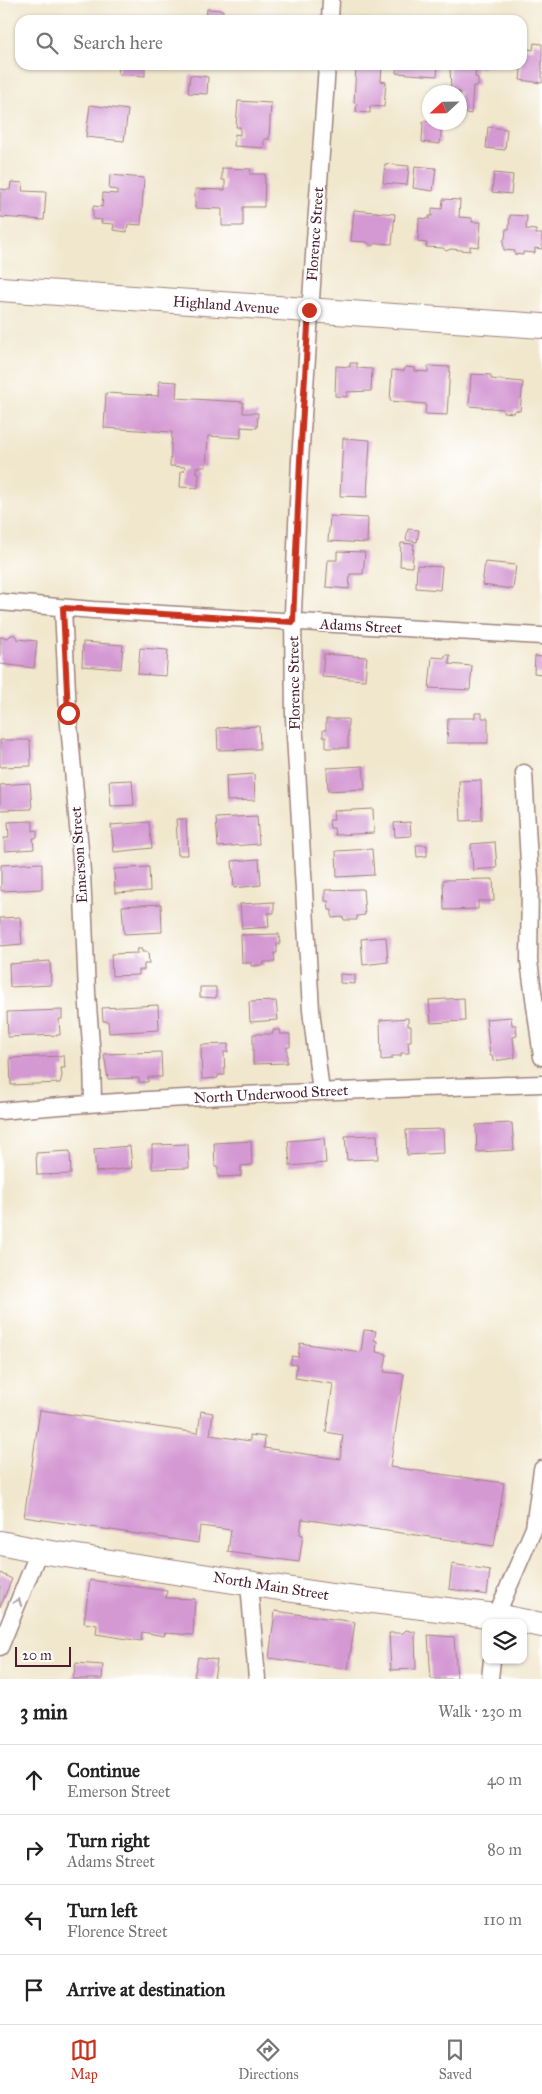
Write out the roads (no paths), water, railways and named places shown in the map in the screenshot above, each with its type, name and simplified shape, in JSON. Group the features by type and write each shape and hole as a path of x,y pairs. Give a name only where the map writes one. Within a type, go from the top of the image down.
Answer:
{"main road":[{"name":"Highland Avenue","path":"0,289 542,326"},
{"name":"North Main Street","path":"0,1543 39,1551 332,1596 496,1619"},
{"name":"North Main Street","path":"527,1622 542,1624"}],"street":[{"path":"330,15 331,0"},
{"name":"Florence Street","path":"321,1092 311,1010 294,718 293,622 299,469 327,70"},
{"name":"Adams Street","path":"0,602 63,608 542,636"},
{"name":"Emerson Street","path":"63,608 68,713 82,872 93,1103"},
{"path":"524,773 530,881 529,961 542,1057"},
{"name":"North Underwood Street","path":"0,1111 93,1103 542,1084"},
{"path":"496,1619 534,1528 542,1469"},
{"path":"0,1647 39,1551"},
{"path":"250,1583 257,1679"},
{"path":"490,1679 492,1664"}]}
